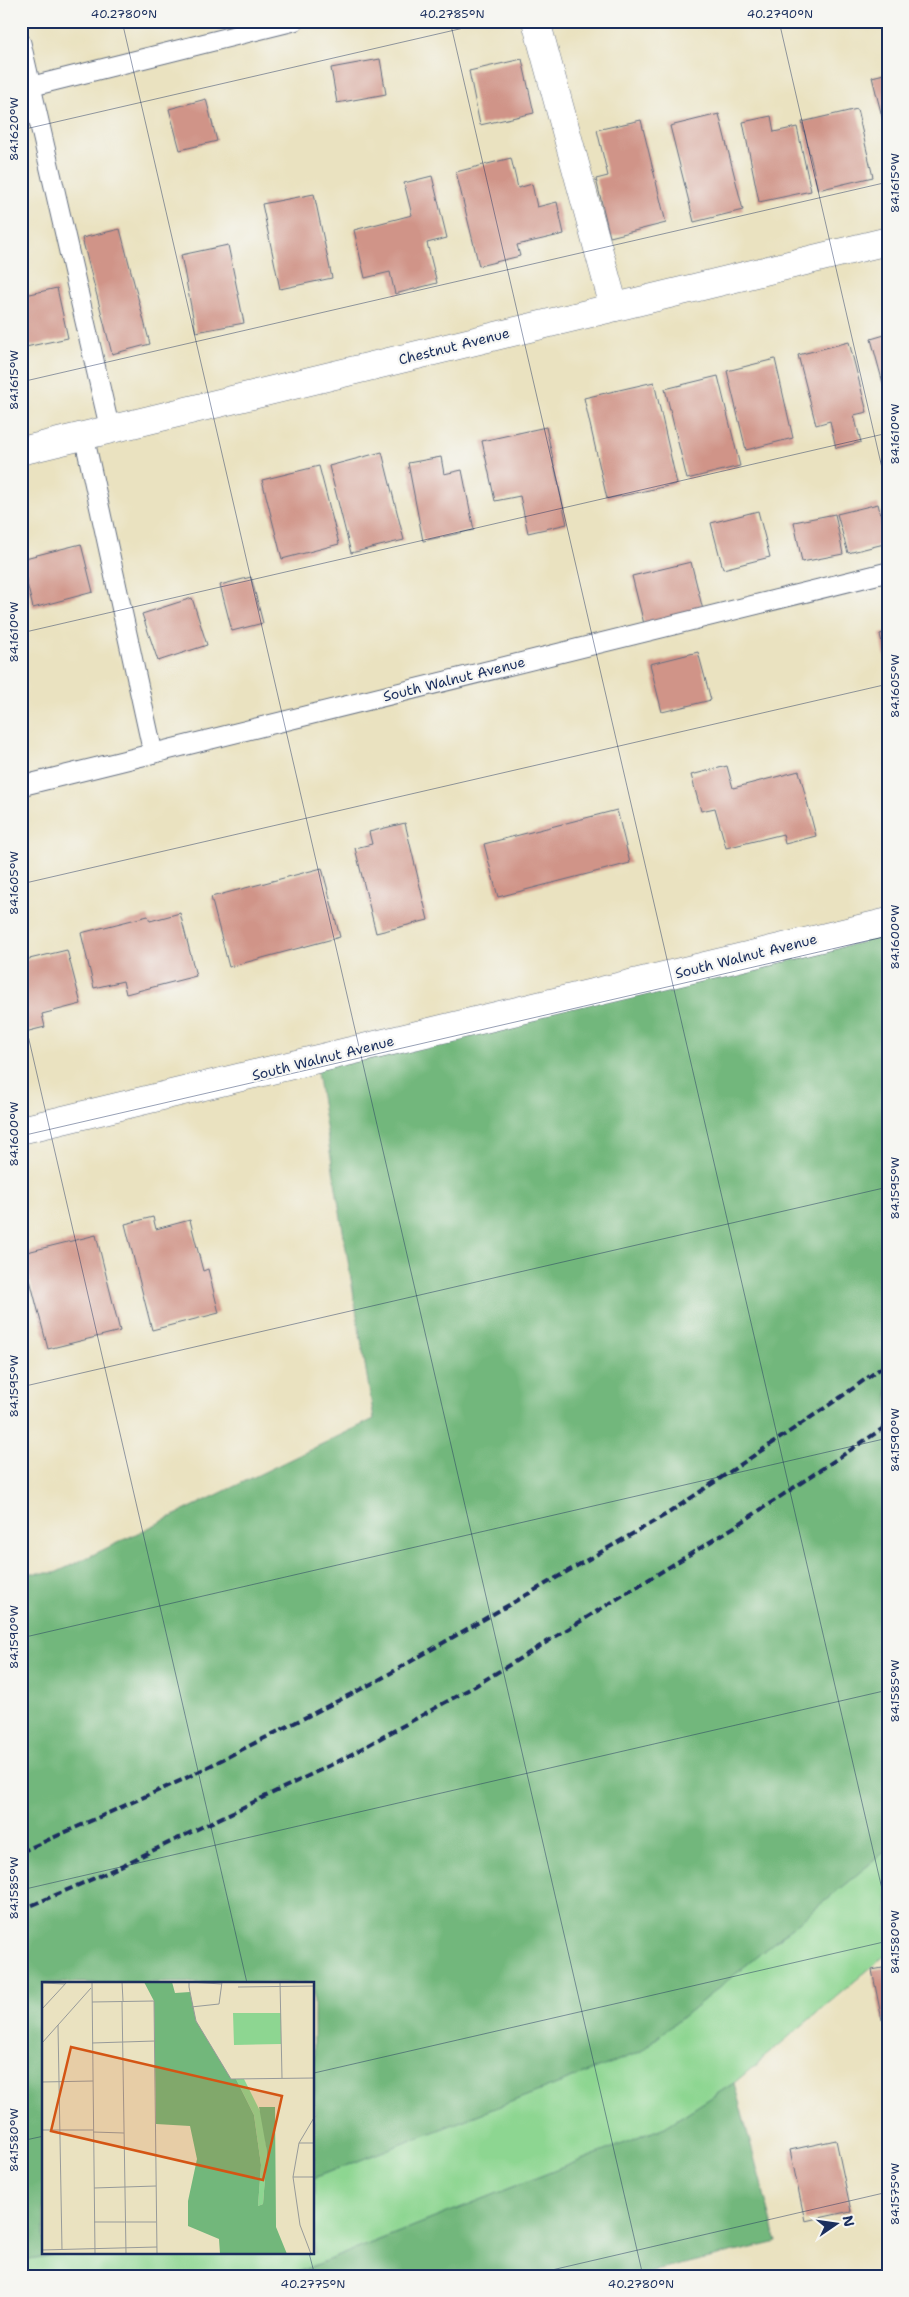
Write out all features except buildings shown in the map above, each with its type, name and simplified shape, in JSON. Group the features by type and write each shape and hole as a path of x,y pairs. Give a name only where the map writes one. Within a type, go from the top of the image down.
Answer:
{"street":[{"path":"536,21 614,307"},
{"name":"Chestnut Avenue","path":"21,451 888,241"},
{"name":"South Walnut Avenue","path":"21,1130 888,922"}],"lane":[{"path":"27,88 294,21"},
{"path":"21,42 27,88 97,433 153,753"},
{"name":"South Walnut Avenue","path":"21,786 888,572"}],"green space":[{"path":"888,922 888,1849 640,2052 315,2178 315,1982 42,1982 42,2254 62,2254 21,2260 21,1573 55,1573 374,1419 315,1060"},
{"path":"888,1849 888,1953 734,2083 665,2127 293,2274 281,2276 21,2276 21,2260 62,2254 315,2254 315,2178 640,2052"},
{"path":"734,2083 777,2242 634,2276 281,2276 293,2274 665,2127"}],"railway":[{"path":"21,1852 182,1780 375,1682 667,1514 841,1397 888,1363"},
{"path":"21,1910 104,1874 339,1761 475,1686 736,1526 888,1425"}]}
